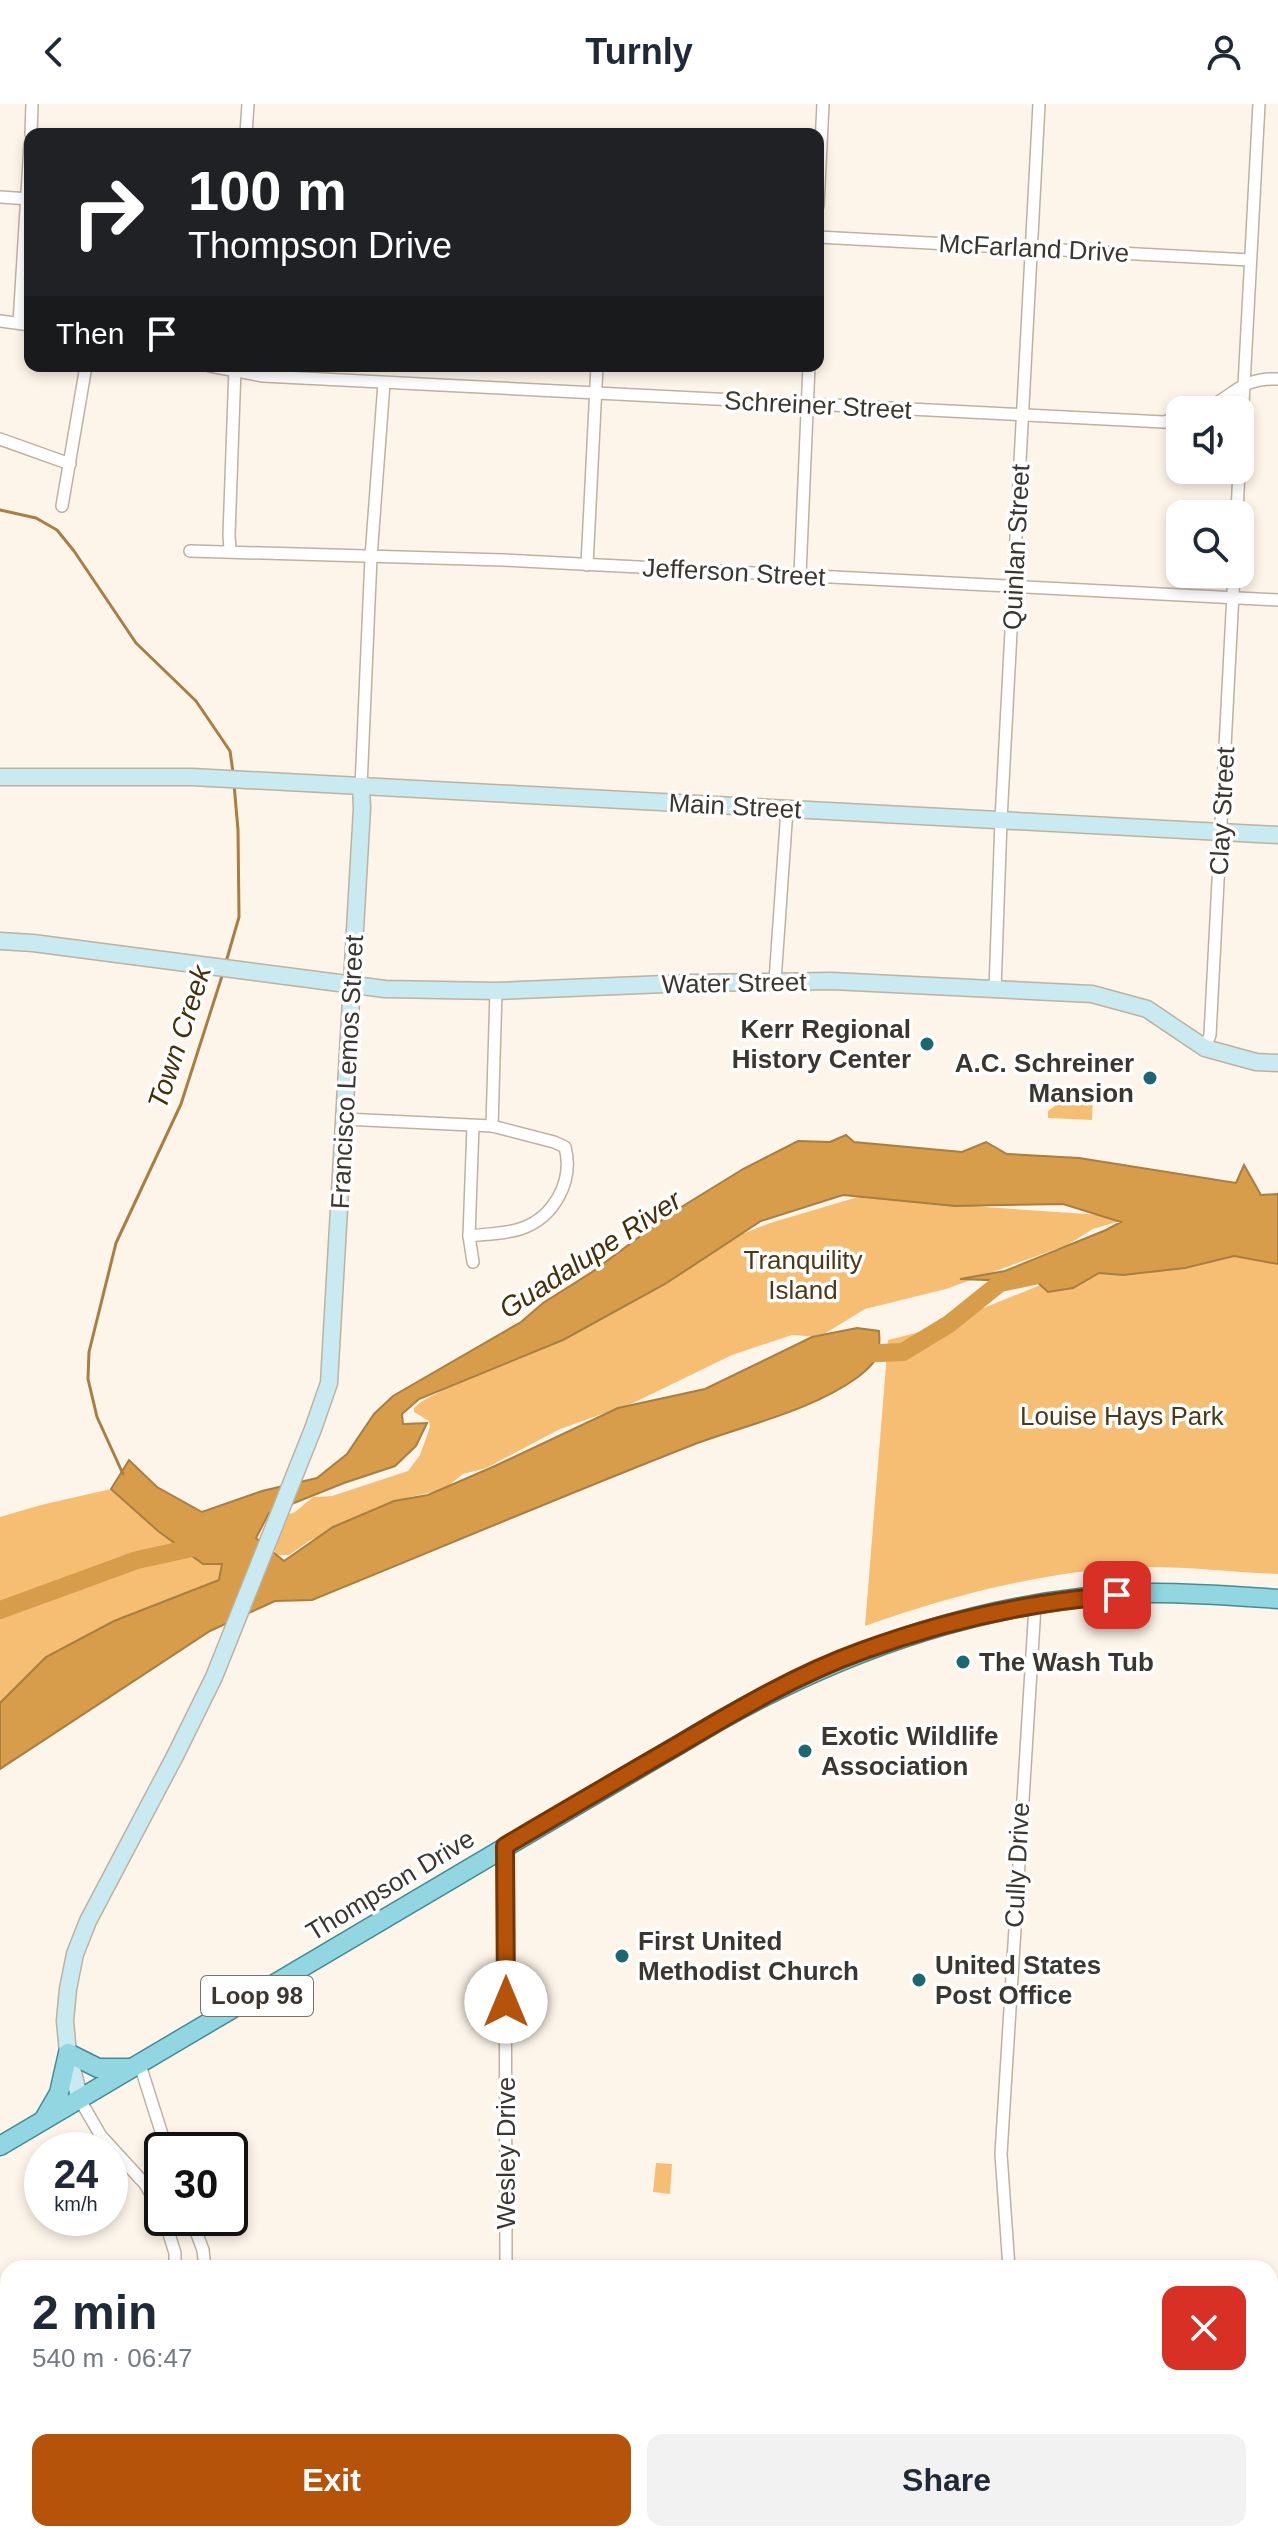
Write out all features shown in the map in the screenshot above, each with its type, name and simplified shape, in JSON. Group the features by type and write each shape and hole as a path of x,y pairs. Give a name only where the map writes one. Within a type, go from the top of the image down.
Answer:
{"main road":[{"name":"Thompson Drive","path":"0,2146 719,1721 797,1679 861,1651 922,1631 1087,1597 1143,1593 1278,1599"},
{"path":"42,2122 59,2093 68,2053 98,2068 137,2066"}],"street":[{"path":"31,128 32,104"},
{"path":"246,128 248,104"},
{"path":"822,128 823,104"},
{"name":"Quinlan Street","path":"995,990 1001,820 1039,104"},
{"path":"1243,396 1259,104"},
{"path":"0,197 24,199"},
{"name":"McFarland Drive","path":"824,237 1250,260"},
{"path":"0,321 24,324"},
{"path":"62,506 85,372"},
{"path":"230,551 235,372"},
{"name":"Schreiner Street","path":"247,372 263,376 384,383 1166,421"},
{"path":"587,565 597,372"},
{"path":"800,575 809,372"},
{"path":"1228,396 1244,383 1278,379"},
{"name":"Francisco Lemos Street","path":"80,2100 68,2053 66,2006 71,1971 81,1937 219,1665 329,1383 352,986 371,557 384,383"},
{"path":"0,439 70,464"},
{"name":"Jefferson Street","path":"190,551 587,565 1278,600"},
{"name":"Clay Street","path":"1205,1048 1210,1035 1233,588"},
{"name":"Main Street","path":"2,776 192,777 1278,835"},
{"path":"775,981 787,809"},
{"name":"Water Street","path":"0,941 385,989 496,991 832,981 1092,994 1147,1009 1205,1048 1256,1062 1278,1063"},
{"path":"492,1126 496,991"},
{"path":"344,1119 492,1126 565,1147 566,1182 557,1201 535,1222 517,1230 469,1236"},
{"path":"473,1126 469,1236 473,1262"},
{"name":"Cully Drive","path":"1008,2260 1001,2154 1035,1606"},
{"name":"Wesley Drive","path":"505,1846 506,2260"},
{"path":"137,2066 161,2132"},
{"path":"80,2100 101,2136 144,2183"},
{"path":"170,2236 175,2260"},
{"path":"198,2236 204,2260"}],"green space":[{"path":"1079,1090 1082,1093 1086,1090 1093,1097 1092,1120 1048,1118 1048,1111 1064,1099 1064,1091"},
{"name":"Tranquility Island","path":"858,1197 896,1197 984,1207 1117,1216 1120,1221 1093,1229 1067,1245 946,1289 865,1309 819,1337 792,1335 732,1355 633,1403 560,1429 486,1468 463,1474 443,1490 410,1497 309,1541 289,1555 277,1555 271,1544 281,1517 295,1512 313,1497 332,1496 408,1471 420,1455 430,1427 429,1421 414,1412 414,1408 424,1400 737,1236"},
{"name":"Louise Hays Park","path":"1112,1256 1234,1257 1278,1261 1278,1574 1155,1567 1103,1569 999,1586 865,1626 888,1340 932,1329"},
{"path":"111,1489 158,1531 223,1564 219,1581 114,1621 46,1657 0,1703 0,1517"},
{"path":"656,2163 672,2164 670,2194 653,2192"}],"shaded area":[{"path":"846,1135 854,1142 962,1152 986,1142 1007,1154 1079,1158 1236,1183 1244,1165 1261,1195 1278,1194 1278,1264 1234,1256 1185,1268 1123,1275 1099,1273 1073,1288 1048,1292 1037,1282 960,1279 1005,1271 1121,1222 1063,1204 955,1206 843,1195 761,1221 665,1284 563,1340 419,1399 402,1414 403,1424 427,1423 416,1446 395,1466 269,1513 256,1538 284,1561 333,1527 394,1501 428,1495 618,1408 705,1389 812,1337 857,1328 879,1331 876,1358 858,1377 800,1408 695,1444 312,1600 275,1601 210,1631 0,1769 0,1703 46,1657 114,1621 219,1580 222,1564 203,1564 158,1531 111,1489 129,1460 157,1487 202,1512 262,1491 317,1478 347,1454 374,1414 393,1396 521,1322 543,1303 592,1272 670,1214 743,1169 798,1141 830,1142"}],"waterway":[{"name":"Town Creek","path":"0,510 36,518 57,530 136,643 196,701 230,751 233,772"},
{"name":"Town Creek","path":"226,962 239,917 234,784"},
{"name":"Town Creek","path":"123,1474 97,1417 88,1379 89,1352 116,1243 181,1104 223,973"},
{"name":"Guadalupe River","path":"855,1354 903,1352 949,1324 1000,1283 1034,1276"},
{"name":"Guadalupe River","path":"0,1610 137,1560 192,1548 207,1548"}],"place":[{"name":"Kerr Regional History Center","path":"927,1044"},
{"name":"A.C. Schreiner Mansion","path":"1150,1078"},
{"name":"The Wash Tub","path":"963,1662"},
{"name":"Exotic Wildlife Association","path":"805,1751"},
{"name":"First United Methodist Church","path":"622,1956"},
{"name":"United States Post Office","path":"919,1980"}],"route":[{"path":"506,2002 505,1846 745,1706 861,1651 953,1622 1087,1597 1117,1595"}]}
